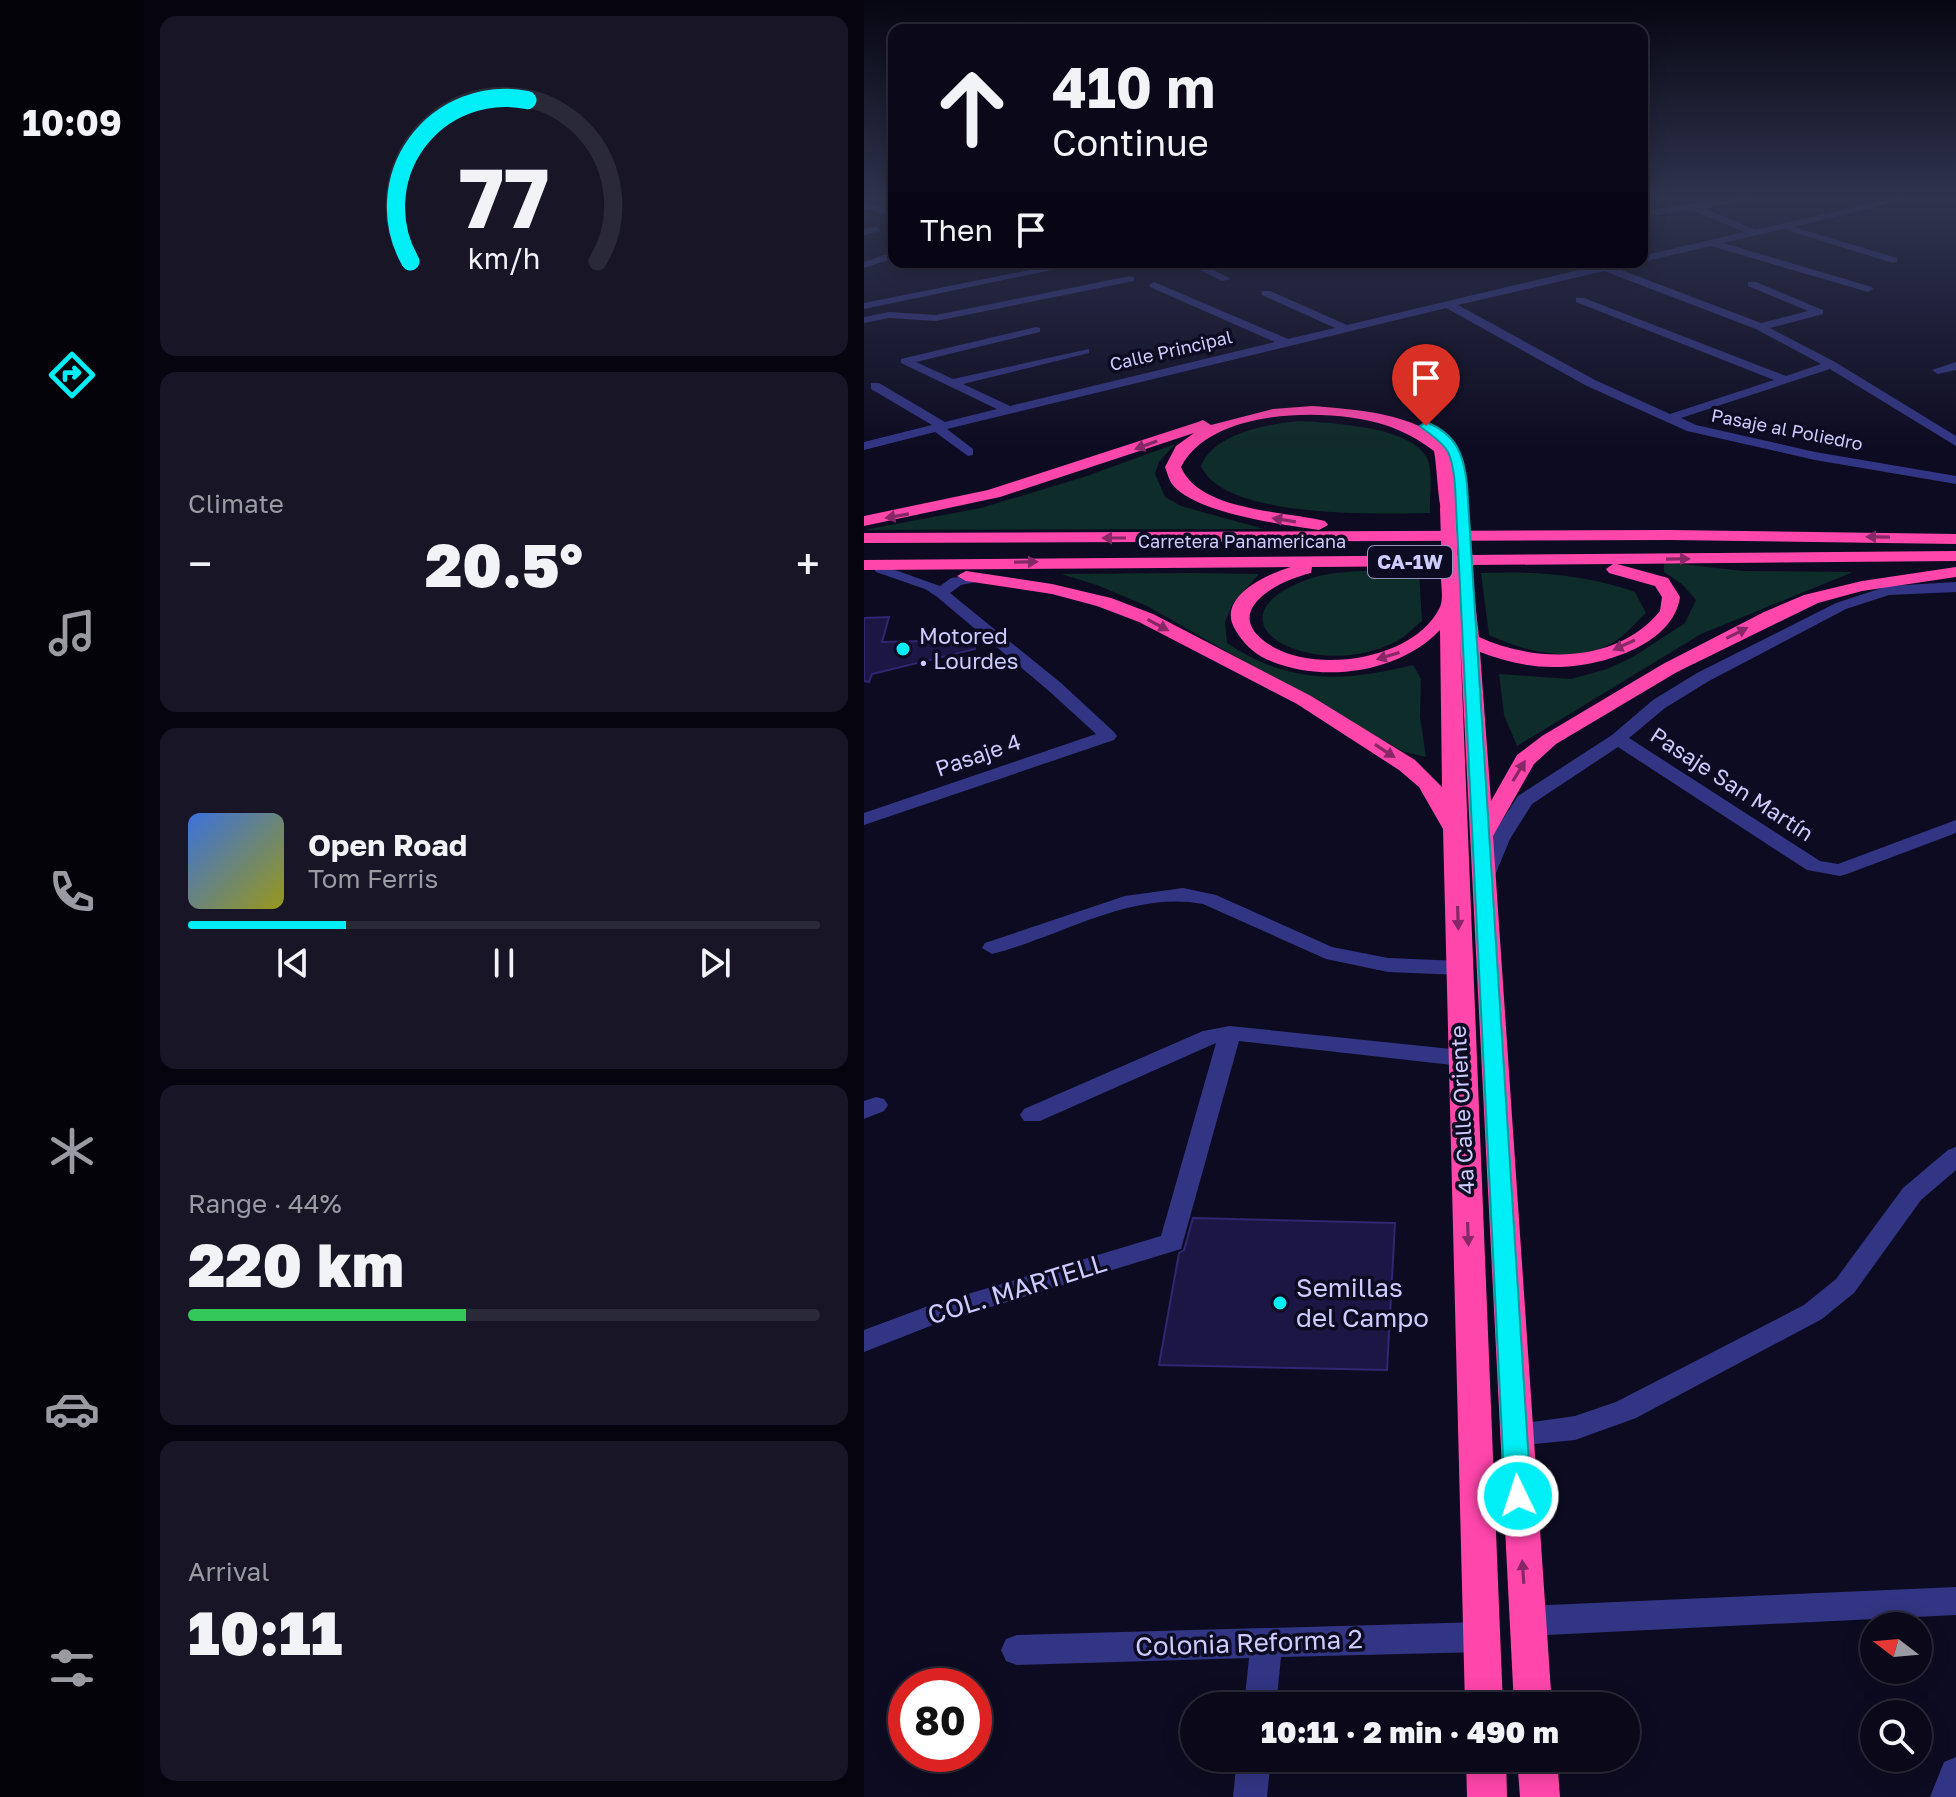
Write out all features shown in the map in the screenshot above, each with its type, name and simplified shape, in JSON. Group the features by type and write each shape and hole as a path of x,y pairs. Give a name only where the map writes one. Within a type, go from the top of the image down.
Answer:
{"highway":[{"path":"864,521 940,509 999,494 1228,418 1314,406 1377,411 1406,418 1440,434 1451,443 1458,460 1454,509"},
{"path":"1454,509 1441,449 1415,428 1362,414 1293,412 1243,420 1195,439 1180,451 1174,465 1184,487 1199,497 1287,521 1399,530 1669,535"},
{"name":"4a Calle Oriente","path":"1454,509 1457,568 1471,641 1468,839 1460,968 1461,1058 1484,1692"},
{"name":"Carretera Panamericana","path":"864,538 1669,535 1956,539"},
{"name":"Carretera Panamericana","path":"870,567 1956,556"},
{"path":"1471,641 1507,655 1571,661 1626,645 1655,627 1672,609 1669,590 1662,582 1647,576 1612,568 1509,561"},
{"path":"1420,562 1333,563 1293,571 1270,581 1245,601 1241,624 1261,646 1287,660 1345,666 1402,652 1429,632 1448,609"},
{"path":"870,567 982,577 1052,589 1125,609 1304,700 1407,765 1427,782 1468,839 1525,760 1549,740 1670,668 1811,599 1862,586 1956,572"},
{"name":"4a Calle Oriente","path":"1457,568 1448,609 1468,839 1484,879 1514,1434 1532,1692"},
{"path":"1486,1772 1487,1797"},
{"path":"1538,1772 1540,1797"}],"street":[{"path":"864,306 985,282"},
{"path":"864,320 889,315 936,318 1116,282"},
{"name":"Calle Principal","path":"864,446 1541,282"},
{"path":"1643,282 1760,327 1831,365 1956,442"},
{"path":"1844,282 1868,289"},
{"path":"1752,284 1819,312 1760,327"},
{"path":"1154,285 1286,342"},
{"path":"1266,293 1345,328"},
{"path":"1580,300 1783,379"},
{"name":"Pasaje al Poliedro","path":"1447,304 1591,383 1716,436 1956,480"},
{"path":"1007,409 905,361 1036,330"},
{"path":"951,383 1085,351"},
{"path":"1670,418 1831,365"},
{"path":"1938,370 1956,366"},
{"path":"864,399 880,389 940,426 968,452"},
{"path":"870,567 930,586 941,593 956,581 982,577"},
{"path":"1484,879 1500,839 1525,800 1618,739 1659,704 1788,632 1866,596 1910,588 1956,587"},
{"name":"Pasaje 4","path":"864,819 1108,736 1055,687 941,593"},
{"name":"Pasaje San Martín","path":"1618,739 1814,866 1840,870 1956,826"},
{"path":"992,948 1132,900 1183,894 1209,899 1326,952 1388,965 1460,968"},
{"path":"1032,1115 1211,1036 1230,1033 1461,1058"},
{"name":"COL. MARTELL","path":"864,1341 931,1315 1172,1242 1230,1033"},
{"path":"1514,1434 1575,1428 1626,1410 1813,1312 1845,1286 1912,1194 1956,1156"},
{"path":"1526,1621 1956,1601"},
{"name":"Colonia Reforma 2","path":"1017,1650 1482,1637"},
{"path":"1262,1692 1267,1642"},
{"path":"1250,1797 1253,1772"},
{"path":"1947,1797 1956,1774"}],"green space":[{"path":"1299,421 1386,432 1416,446 1426,456 1430,469 1430,513 1341,513 1270,504 1239,496 1215,483 1201,466 1218,445 1230,438 1258,428"},
{"path":"1175,444 1159,462 1155,474 1165,497 1181,506 1264,529 864,530 981,508 1084,477"},
{"path":"1664,562 1743,571 1853,572 1701,634 1517,746 1504,715 1499,674 1571,679 1607,669 1633,657 1685,623 1696,600 1682,584 1664,572"},
{"path":"1419,571 1422,621 1385,647 1348,655 1321,655 1284,644 1271,636 1264,626 1263,615 1268,603 1303,581 1345,572"},
{"path":"1481,573 1540,573 1597,581 1635,592 1646,613 1618,639 1599,649 1567,654 1535,651 1489,635"},
{"path":"1061,574 1259,574 1233,603 1225,622 1227,643 1273,667 1295,673 1340,677 1413,665 1421,679 1420,717 1426,757 1404,752 1147,606"}],"building":[{"name":"Motored • Lourdes","path":"889,617 882,642 974,640 975,649 872,674 869,682 864,681 864,618"},
{"name":"Semillas del Campo","path":"1193,1218 1395,1223 1387,1370 1159,1365 1179,1253 1184,1250"}],"place":[{"name":"Motored • Lourdes","path":"903,649"},
{"name":"Semillas del Campo","path":"1280,1303"}],"route":[{"path":"1426,426 1451,443 1458,460 1461,485 1518,1496"}]}
